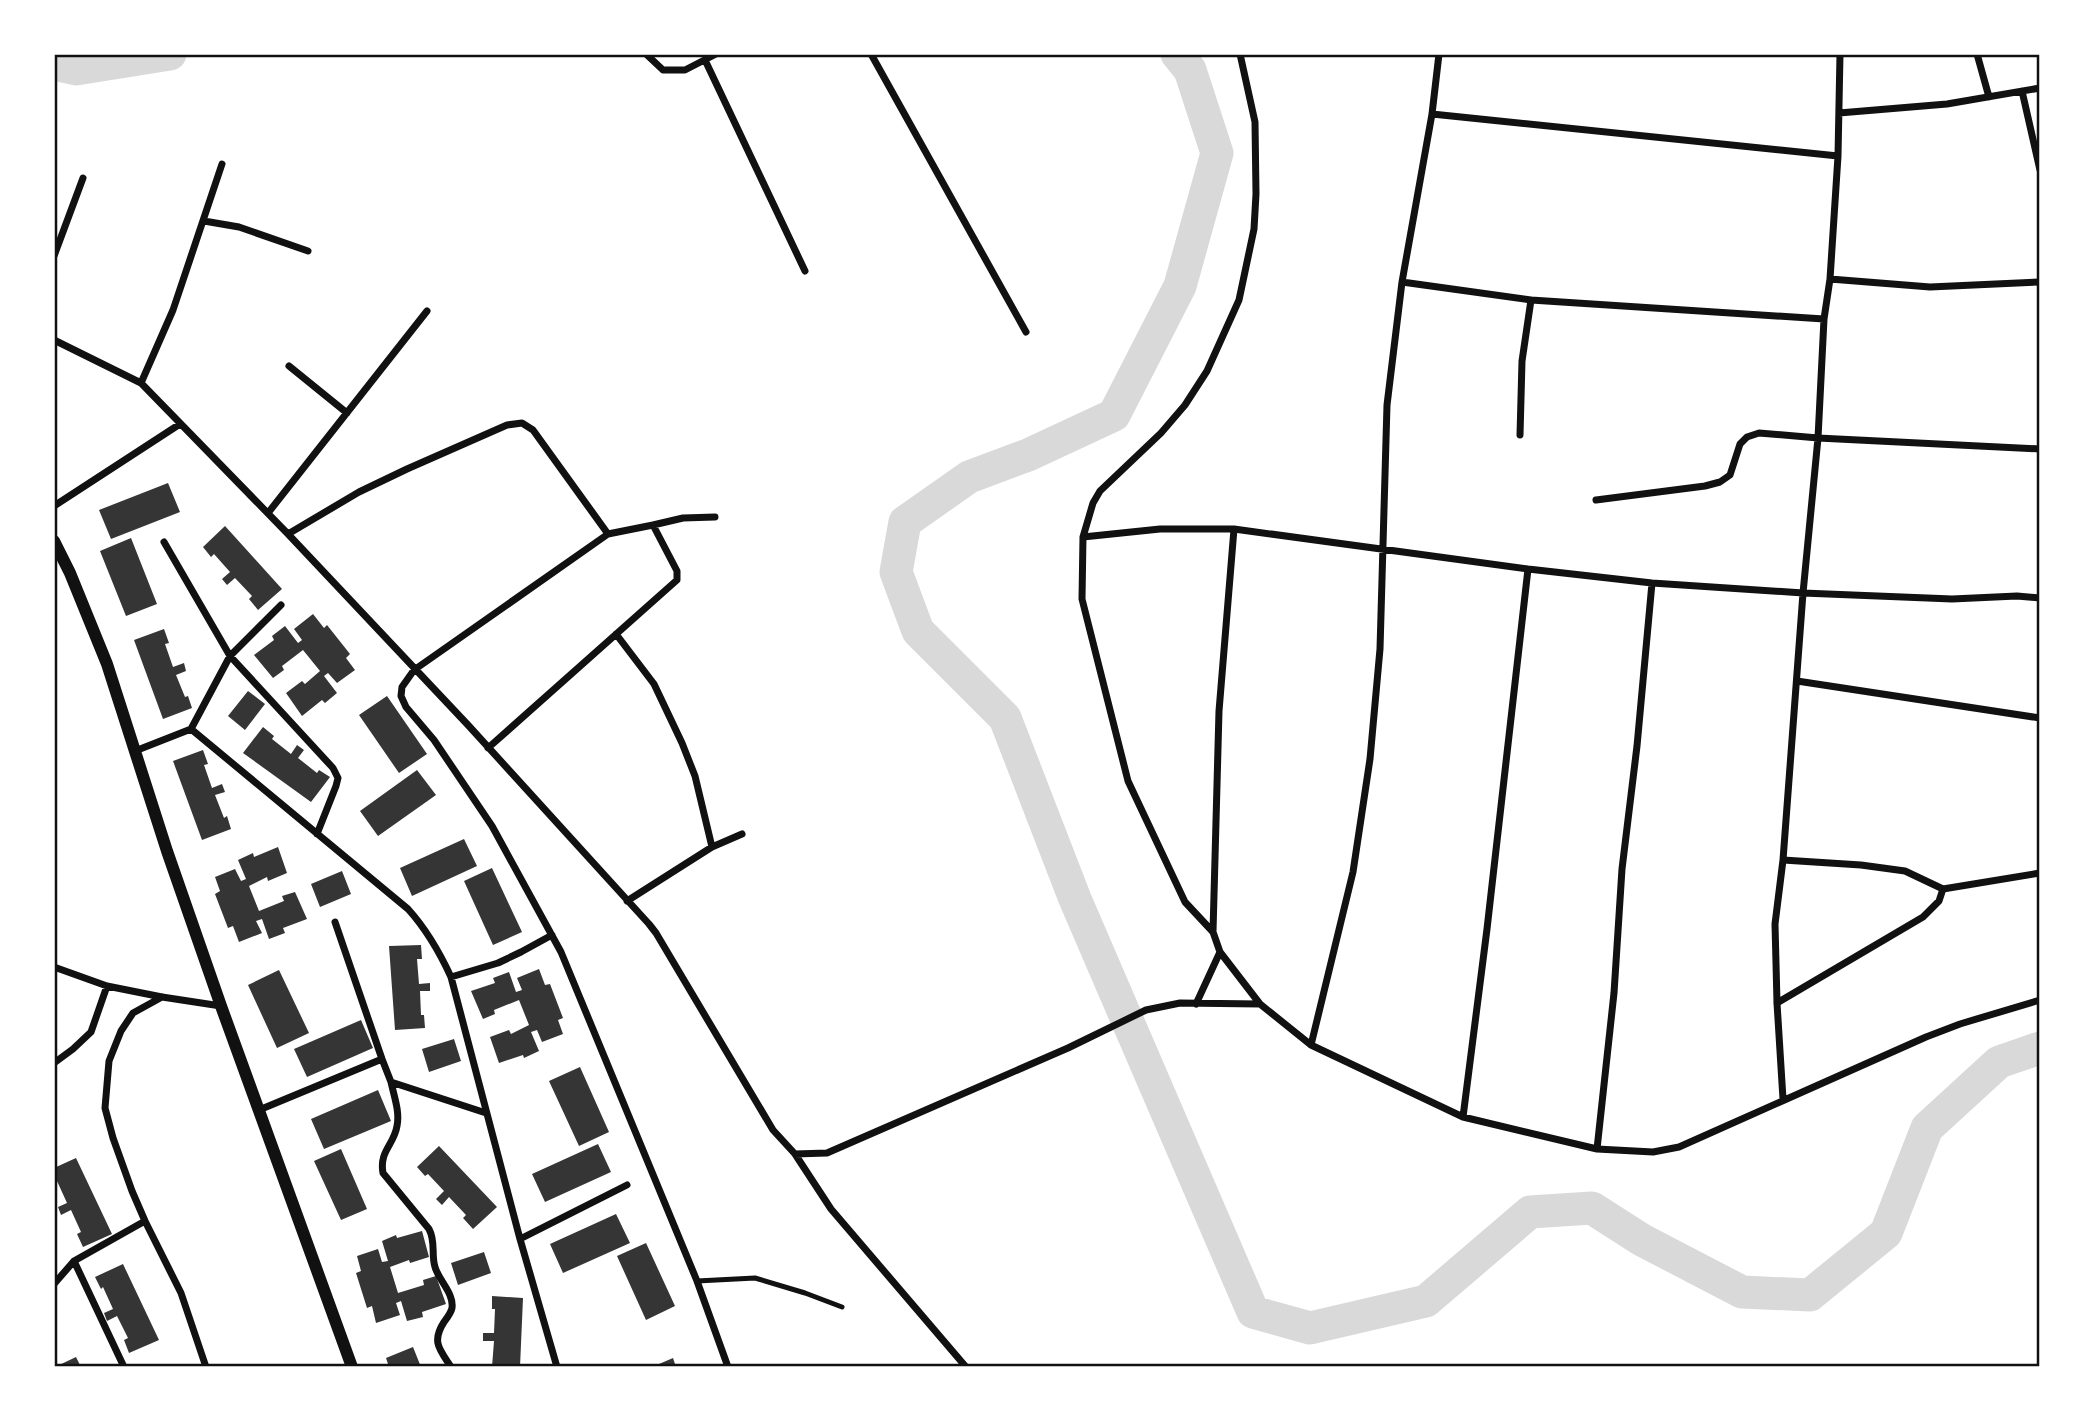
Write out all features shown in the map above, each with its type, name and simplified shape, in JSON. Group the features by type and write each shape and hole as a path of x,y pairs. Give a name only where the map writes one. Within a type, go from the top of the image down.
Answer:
{"street":[{"path":"646,54 663,70 685,70 716,54"},
{"path":"871,54 1026,332"},
{"path":"1213,932 1185,902 1128,781 1082,599 1083,537 1093,503 1100,491 1161,433 1185,405 1207,371 1239,300 1254,229 1256,194 1255,122 1240,54"},
{"path":"1311,1045 1353,872 1370,759 1380,649 1387,405 1402,282 1432,114 1439,54"},
{"path":"1783,1099 1775,924 1783,860 1803,593 1818,438 1824,319 1830,279 1838,156 1840,54"},
{"path":"1977,54 1989,97"},
{"path":"705,60 806,271"},
{"path":"1839,113 1947,104 2040,88"},
{"path":"2022,91 2040,170"},
{"path":"1432,114 1838,156"},
{"path":"141,383 173,310 222,164"},
{"path":"54,256 83,178"},
{"path":"204,222 239,227 308,251"},
{"path":"1830,279 1930,287 2040,282"},
{"path":"1402,282 1531,300 1824,319"},
{"path":"1520,435 1522,361 1531,300"},
{"path":"268,513 427,310"},
{"path":"54,340 141,383 288,534 656,933 774,1130 795,1154 831,1209 966,1367"},
{"path":"289,366 346,413"},
{"path":"288,534 359,492 407,468 507,425 522,423 533,430 608,534"},
{"path":"54,506 180,424"},
{"path":"1596,500 1720,482 1730,475 1740,444 1747,437 1759,433 2040,449"},
{"path":"715,517 683,518 608,534 414,670 402,687 401,696 406,707 434,740 492,826 561,953 698,1281 727,1367"},
{"path":"488,748 678,578 677,571 653,526"},
{"path":"1083,537 1160,529 1234,529 1384,551 1652,583 1952,599 2017,596 2040,598"},
{"path":"1234,529 1219,711 1213,932 1220,951 1260,1004 1311,1045 1463,1117 1597,1149 1653,1152 1679,1147 1926,1037 2040,1000"},
{"path":"54,541 107,664 221,1006 352,1367"},
{"path":"164,541 230,656 333,768 338,778 337,786 317,834"},
{"path":"1463,1117 1528,569"},
{"path":"1597,1149 1614,993 1622,869 1652,583"},
{"path":"135,751 191,729 230,656 281,605"},
{"path":"616,634 654,684 682,743 695,776 712,848"},
{"path":"1797,681 2040,718"},
{"path":"191,729 408,909 439,951 451,977 520,1239 557,1367"},
{"path":"627,901 712,848 742,834"},
{"path":"1783,860 1905,871 1943,889 2040,873"},
{"path":"1777,1003 1923,917 1939,901 1943,889"},
{"path":"335,922 391,1082 398,1115 394,1137 383,1155 383,1173 434,1238 433,1263 448,1292 452,1307 438,1331 437,1339 439,1348 451,1367"},
{"path":"451,977 498,962 552,935"},
{"path":"1195,1004 1220,951"},
{"path":"54,967 107,986 221,1006"},
{"path":"54,1063 91,1032 107,986"},
{"path":"162,997 133,1013 121,1031 109,1061 105,1108 113,1138 145,1221 181,1293 206,1367"},
{"path":"795,1154 827,1153 1146,1010 1171,1004 1260,1004"},
{"path":"260,1111 382,1059"},
{"path":"391,1082 486,1113"},
{"path":"520,1239 627,1185"},
{"path":"54,1284 74,1261 145,1221"},
{"path":"74,1261 124,1367"}],"lane":[{"path":"698,1281 755,1278 842,1307"}],"building":[{"path":"168,483 180,512 111,539 99,510"},
{"path":"225,526 282,589 258,610 249,599 252,596 235,578 227,585 222,579 230,572 214,554 211,557 203,547"},
{"path":"131,538 157,604 126,616 100,551"},
{"path":"313,614 324,628 327,625 350,654 346,658 355,670 337,683 328,673 324,676 337,693 325,703 322,700 302,716 286,693 302,681 305,684 320,671 303,650 282,666 284,670 273,678 254,655 274,640 272,636 285,626 298,643 302,640 294,629"},
{"path":"164,629 169,643 165,644 173,667 184,663 186,671 176,675 192,708 163,719 134,640"},
{"path":"248,691 265,704 245,730 228,716"},
{"path":"387,696 427,754 399,773 359,715"},
{"path":"263,727 274,736 272,739 291,754 297,745 304,750 298,758 317,773 319,770 330,777 311,802 243,753"},
{"path":"203,750 208,764 204,765 212,788 222,784 225,792 215,795 231,829 202,840 173,761"},
{"path":"417,770 436,795 378,836 360,811"},
{"path":"464,839 477,866 412,896 400,868"},
{"path":"278,847 287,873 268,881 267,877 249,886 259,911 284,901 282,896 295,892 307,919 283,928 285,933 269,939 262,919 256,921 262,933 239,942 233,926 228,928 215,894 220,891 215,877 235,869 241,881 246,879 238,860"},
{"path":"492,868 522,932 493,945 464,881"},
{"path":"342,871 351,894 320,907 311,884"},
{"path":"421,945 422,959 417,959 419,984 430,983 430,991 420,991 421,1015 424,1015 425,1028 395,1030 389,946"},
{"path":"539,969 545,985 550,984 563,1018 558,1020 563,1034 542,1042 537,1030 531,1032 539,1051 524,1058 523,1055 499,1063 490,1037 509,1030 511,1034 529,1025 519,1000 494,1010 495,1014 483,1019 471,991 495,983 493,978 509,972 516,992 522,990 517,978"},
{"path":"279,970 309,1033 277,1048 248,985"},
{"path":"361,1020 373,1048 307,1077 294,1049"},
{"path":"454,1039 461,1061 429,1072 422,1049"},
{"path":"580,1067 609,1132 579,1146 549,1081"},
{"path":"378,1090 391,1121 324,1149 311,1119"},
{"path":"598,1144 611,1172 545,1202 532,1174"},
{"path":"439,1146 497,1207 473,1229 463,1218 466,1215 449,1197 442,1205 436,1199 444,1191 417,1167"},
{"path":"341,1149 367,1209 341,1220 314,1161"},
{"path":"76,1158 112,1234 83,1247 77,1234 81,1232 71,1210 61,1215 58,1207 67,1203 57,1181 54,1183 54,1168"},
{"path":"616,1214 630,1243 563,1273 550,1244"},
{"path":"422,1231 429,1257 390,1267 398,1293 424,1285 423,1280 436,1276 446,1304 422,1312 423,1317 407,1321 401,1301 396,1303 400,1315 376,1323 372,1306 367,1308 356,1273 361,1271 357,1256 378,1249 382,1262 388,1261 382,1241 396,1235 397,1238"},
{"path":"646,1243 675,1306 646,1320 617,1256"},
{"path":"484,1252 491,1273 458,1285 451,1263"},
{"path":"123,1264 159,1340 129,1353 124,1340 128,1338 117,1316 107,1321 104,1313 113,1309 95,1277"},
{"path":"492,1296 523,1298 520,1367 492,1367 494,1341 483,1341 483,1333 494,1333 495,1309 492,1309"},
{"path":"413,1347 421,1367 389,1367 386,1358"},
{"path":"76,1357 81,1367 55,1367"},
{"path":"673,1358 676,1367 652,1367"}],"waterway":[{"path":"54,64 76,69 170,54"},
{"path":"1177,54 1190,70 1217,153 1180,286 1114,415 1028,455 969,477 905,522 896,572 918,631 1005,718 1075,899 1253,1312 1310,1328 1426,1301 1530,1212 1592,1208 1642,1240 1742,1292 1810,1295 1886,1233 1927,1128 1999,1062 2040,1048"}]}
